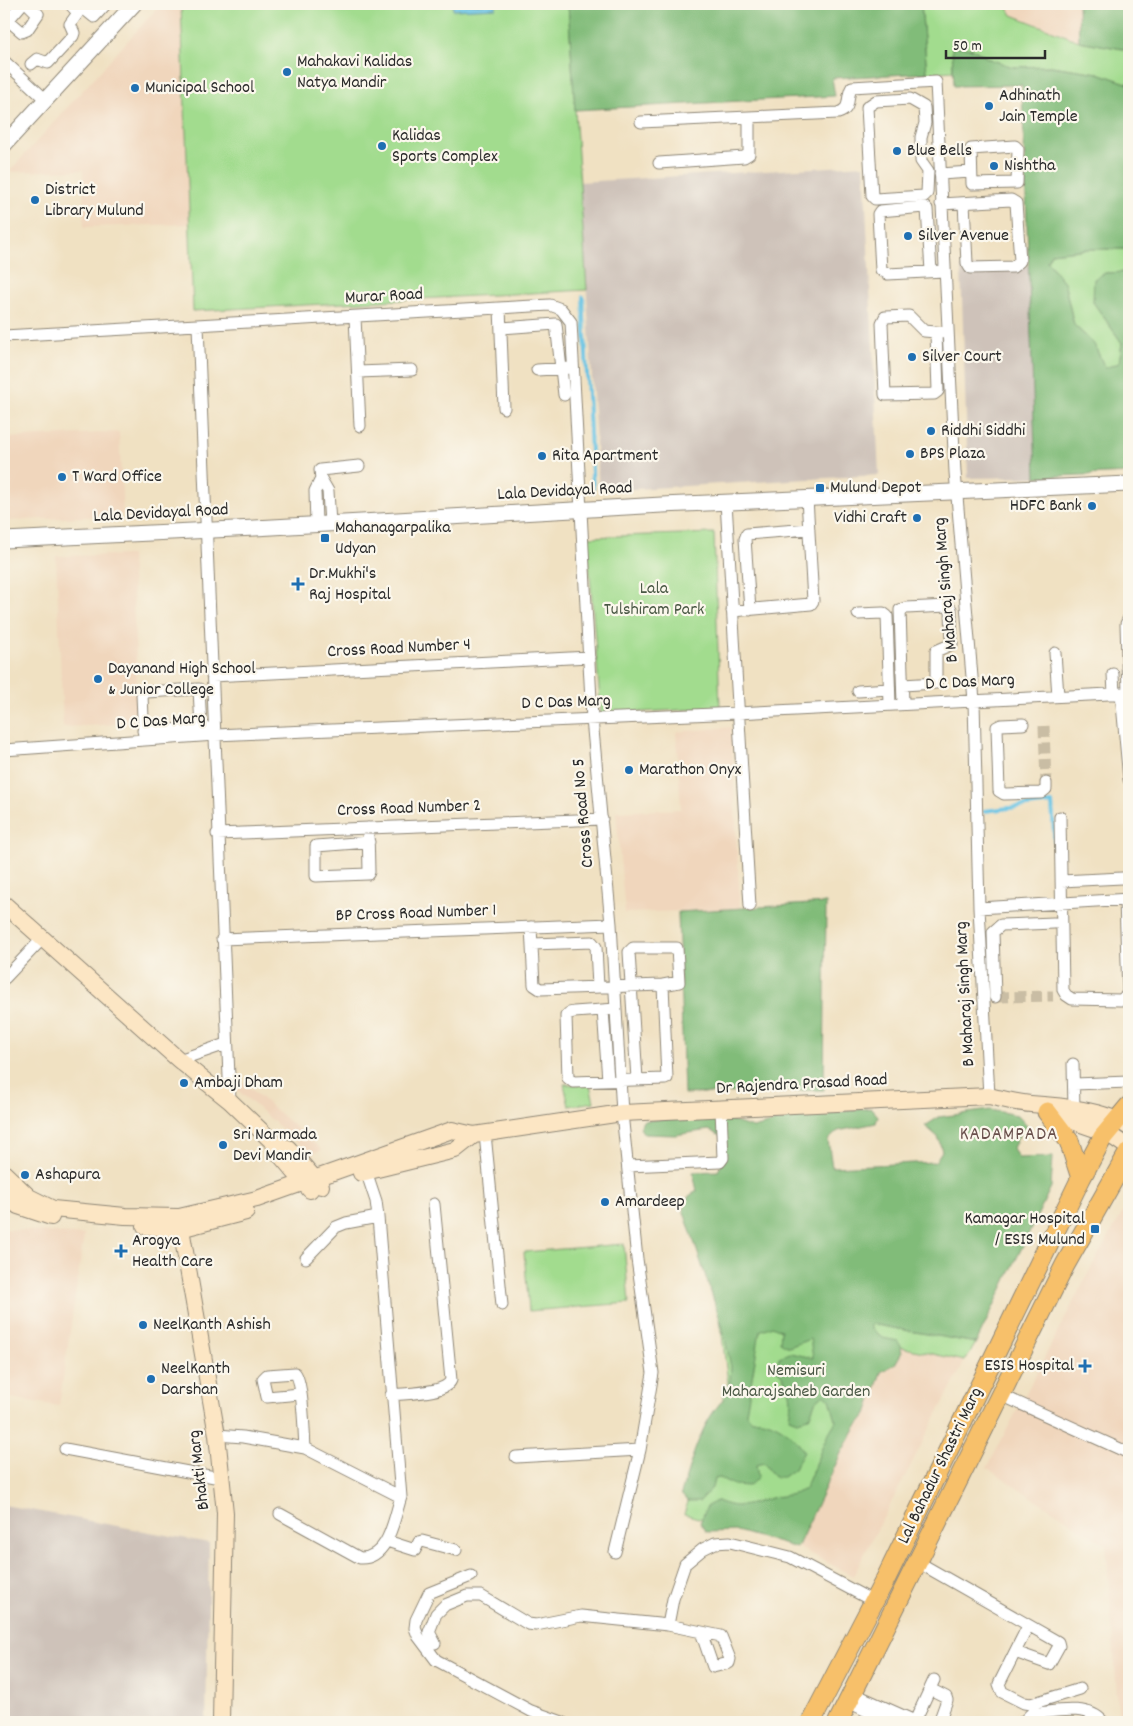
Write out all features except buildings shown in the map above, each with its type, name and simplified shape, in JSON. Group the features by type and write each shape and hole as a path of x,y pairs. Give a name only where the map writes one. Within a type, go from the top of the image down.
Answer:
{"main road":[{"path":"4,904 179,1060 230,1101 276,1144 280,1155 310,1183"},
{"name":"Dr Rajendra Prasad Road","path":"310,1183 452,1130 479,1134 622,1113 989,1096 1039,1108 1047,1104 1074,1109 1121,1121"},
{"path":"1039,1108 1121,1121 1129,1148"},
{"path":"1039,1108 1069,1141 1081,1178"},
{"name":"Lal Bahadur Shastri Marg","path":"811,1722 873,1601 1081,1178 1121,1121"},
{"name":"Dr Rajendra Prasad Road","path":"17,1202 53,1209 79,1218 125,1216 180,1223 310,1183 455,1150 479,1134"},
{"name":"Lal Bahadur Shastri Marg","path":"838,1722 916,1561 1065,1265 1129,1152"},
{"path":"4,1173 17,1202"},
{"path":"4,1193 17,1202"},
{"name":"Bhakti Marg","path":"180,1223 216,1435 225,1513 221,1722"}],"street":[{"path":"4,8 7,4"},
{"path":"22,4 6,22 22,32 27,30 38,14 28,4"},
{"path":"31,64 37,59 48,63 73,36 74,33 70,24 78,13 70,4"},
{"path":"78,4 94,17 106,4"},
{"path":"4,145 131,5"},
{"path":"4,61 46,100"},
{"name":"B Maharaj Singh Marg","path":"749,117 838,113 845,110 848,105 852,87 936,82 944,271 942,333 944,373 957,491 974,700 979,908 992,997 989,1096"},
{"path":"910,99 924,107 925,123 921,136 921,148 921,161 928,171 928,190 926,195 874,198 866,112 870,103 910,99"},
{"path":"641,122 749,117 749,154 659,163"},
{"path":"921,148 939,147"},
{"path":"1017,147 1016,184 974,185 971,182 970,172 971,150 1017,147"},
{"path":"940,174 970,172"},
{"path":"941,204 1011,200 1016,203 1019,252 1017,265 1013,267 970,268 967,263 964,203"},
{"path":"931,271 928,209 924,207 880,211 878,214 881,270 884,273 944,271"},
{"name":"Murar Road","path":"4,336 550,305 561,309 571,322 568,368 581,510"},
{"path":"500,308 504,408"},
{"path":"942,333 924,331 909,316 885,317 882,323 884,395 935,394 939,390 944,373"},
{"path":"355,317 360,426"},
{"path":"500,328 556,324 568,368 564,396"},
{"path":"198,326 226,1044 230,1101"},
{"path":"538,370 568,368"},
{"path":"358,372 412,370"},
{"path":"323,524 328,491 320,479 322,468 359,466"},
{"name":"Lala Devidayal Road","path":"4,540 206,531 726,502 1129,484"},
{"path":"732,611 807,606 813,601 807,498"},
{"path":"726,502 750,906"},
{"name":"Cross Road No 5","path":"581,510 592,720 611,924 622,1113 653,1373 640,1450 615,1552"},
{"path":"750,610 745,539 747,534 809,529"},
{"path":"903,685 936,683 936,651 952,644 951,609 948,606 900,610 903,704"},
{"path":"858,614 883,613 887,616 890,705"},
{"path":"1123,693 1128,676 1126,624 1129,618"},
{"path":"1055,653 1058,696"},
{"name":"Cross Road Number 4","path":"212,676 589,657"},
{"path":"1113,674 1123,693 1126,711 1129,780"},
{"path":"144,736 143,693 197,688 200,691 201,728"},
{"path":"858,690 889,689"},
{"name":"D C Das Marg","path":"4,750 215,731 592,720 1123,693"},
{"path":"201,703 213,703"},
{"path":"1023,724 1001,725 997,727 999,789 1001,793 1041,793 1046,789 1046,783"},
{"path":"178,734 201,728 215,731"},
{"path":"976,758 997,757"},
{"path":"1053,996 1056,988 1054,923 1061,881 1060,817"},
{"name":"Cross Road Number 2","path":"218,834 602,819"},
{"path":"368,828 369,842 368,874 316,876 316,846 369,842"},
{"path":"1061,881 1122,878"},
{"path":"979,908 1057,903 1127,899 1128,994 1122,1000 1072,999 1066,995 1064,990 1057,903"},
{"path":"992,997 993,932 996,927 1054,923"},
{"name":"BP Cross Road Number 1","path":"222,939 611,924"},
{"path":"531,927 534,985 537,988 598,987 615,986 631,986 664,985 680,982 678,950 675,946 630,949 631,986 637,1079"},
{"path":"5,978 43,938"},
{"path":"532,944 592,942 596,947 598,987"},
{"path":"616,1009 574,1012 566,1016 568,1078 573,1082 665,1079 668,1076 664,985"},
{"path":"603,1010 608,1080"},
{"path":"179,1060 226,1044"},
{"path":"1073,1064 1074,1109"},
{"path":"1074,1084 1129,1082"},
{"path":"628,1166 720,1162 723,1158 721,1109"},
{"path":"479,1134 502,1305"},
{"path":"280,1514 360,1558 369,1556 387,1541 401,1497 391,1395 378,1217 376,1201 366,1171"},
{"path":"391,1395 447,1388 451,1380 434,1204"},
{"path":"306,1258 336,1227 346,1223 378,1217"},
{"path":"300,1394 305,1448"},
{"path":"1001,1395 1129,1453"},
{"path":"216,1435 243,1437 305,1448 401,1497"},
{"path":"65,1449 220,1478"},
{"path":"516,1457 640,1450"},
{"path":"387,1541 415,1550 419,1542 422,1541 456,1550"},
{"path":"668,1625 672,1599 685,1564 703,1549 715,1543 730,1542 790,1557 873,1601"},
{"path":"916,1561 1058,1642 1058,1648 1049,1664 1015,1652"},
{"path":"471,1576 429,1593 416,1620 415,1628 418,1636 436,1660 531,1711 562,1722"},
{"path":"435,1643 429,1632 436,1614 445,1605 466,1596 481,1596 528,1624 536,1625 581,1616 668,1625 701,1632"},
{"path":"1028,1626 999,1684 1002,1692 1024,1703 1031,1704 1080,1689"},
{"path":"850,1698 916,1722 932,1685 948,1700 939,1722"},
{"path":"850,1698 869,1718 890,1722"},
{"path":"1023,1722 1031,1714 1075,1710 1089,1712 1103,1722"}],"shaded area":[{"name":"Municipal School","path":"161,4 179,4 181,6 190,224 84,227 83,170 9,172"},
{"path":"1006,4 1078,4 1079,41 1011,15"},
{"path":"864,165 879,475 599,491 580,182"},
{"path":"1030,265 1036,477 968,478 961,267"},
{"name":"T Ward Office","path":"119,432 123,515 4,521 4,438"},
{"name":"Dayanand High School & Junior College","path":"131,555 139,723 63,727 56,556"},
{"path":"731,727 740,909 625,913 616,812 681,809 676,732"},
{"path":"237,1077 322,1150 311,1154 234,1087"},
{"name":"ESIS Hospital","path":"1129,1202 1129,1722 1119,1722 1106,1545 987,1468 1093,1264"},
{"path":"4,1229 84,1235 59,1406 4,1397"},
{"path":"891,1344 965,1361 853,1576 792,1544"},
{"path":"4,1505 209,1543 206,1722 4,1722"}],"green space":[{"name":"Kalidas Sports Complex","path":"179,4 568,4 587,290 193,311 181,6"},
{"path":"568,4 921,4 927,73 832,78 835,96 575,110"},
{"path":"921,4 1006,4 1012,15 1079,41 1123,49 1129,48 1129,84 1098,73 1052,66 1013,67 989,59 973,49 952,47 953,71 927,73"},
{"path":"1078,4 1129,4 1129,48 1123,49 1079,41"},
{"path":"952,46 973,49 989,59 1013,67 1051,66 1098,73 1129,84 1129,249 1087,249 1051,253 1047,261 1064,282 1074,325 1094,344 1105,368 1119,363 1122,343 1093,302 1094,279 1105,273 1129,272 1129,473 1036,477 1022,85 954,86"},
{"path":"1087,249 1129,249 1129,272 1105,273 1093,302 1122,343 1119,363 1105,369 1094,344 1074,325 1064,282 1047,261 1051,253"},
{"name":"Lala Tulshiram Park","path":"714,533 720,708 601,714 587,537"},
{"path":"826,903 824,1090 684,1094 678,912"},
{"path":"564,1084 590,1085 594,1102 569,1106"},
{"path":"871,1108 878,1116 876,1123 838,1131 828,1140 832,1167 935,1162 942,1151 938,1137 925,1126 939,1117 990,1110 1017,1115 1027,1126 1019,1135 1013,1148 1018,1158 1053,1157 1051,1187 976,1343 871,1324 871,1328 883,1338 898,1341 902,1352 895,1364 881,1372 867,1414 856,1427 841,1453 797,1548 737,1531 707,1532 700,1523 707,1506 717,1501 732,1506 739,1506 792,1494 805,1489 827,1436 836,1421 830,1399 824,1394 815,1402 809,1418 797,1421 789,1418 791,1397 788,1386 777,1369 779,1357 790,1353 813,1358 810,1339 789,1347 780,1342 781,1330 772,1326 760,1331 746,1413 752,1420 768,1421 782,1428 795,1439 804,1452 794,1469 783,1477 774,1477 764,1463 756,1465 758,1477 749,1486 734,1485 720,1478 714,1479 712,1488 700,1501 687,1501 681,1494 704,1427 719,1404 729,1394 731,1367 722,1325 683,1209 689,1196 697,1191 693,1172 718,1171 725,1158 724,1138 709,1130 675,1135 644,1134 640,1128 643,1121 696,1116 726,1119 753,1128 787,1119"},
{"path":"624,1244 629,1303 529,1311 524,1252"},
{"name":"Nemisuri Maharajsaheb Garden","path":"717,1296 976,1343 965,1361 891,1345 792,1544 684,1514 728,1383"}],"water":[{"path":"453,4 496,4 496,8 453,10"}],"waterway":[{"path":"583,297 593,492"},
{"path":"984,811 1052,803 1055,847"}],"tunnel":[{"path":"1044,726 1046,783"},
{"path":"998,997 1053,996"}],"place":[{"name":"Mahakavi Kalidas Natya Mandir","path":"287,72"},
{"name":"Municipal School","path":"135,88"},
{"name":"Adhinath Jain Temple","path":"989,106"},
{"name":"Kalidas Sports Complex","path":"382,146"},
{"name":"Blue Bells","path":"897,151"},
{"name":"Nishtha","path":"994,166"},
{"name":"District Library Mulund","path":"35,200"},
{"name":"Silver Avenue","path":"908,236"},
{"name":"Silver Court","path":"912,357"},
{"name":"Riddhi Siddhi","path":"931,431"},
{"name":"BPS Plaza","path":"910,454"},
{"name":"Rita Apartment","path":"542,456"},
{"name":"T Ward Office","path":"62,477"},
{"name":"Mulund Depot","path":"820,488"},
{"name":"HDFC Bank","path":"1092,506"},
{"name":"Vidhi Craft","path":"917,518"},
{"name":"Mahanagarpalika Udyan","path":"325,538"},
{"name":"Dr.Mukhi's Raj Hospital","path":"298,584"},
{"name":"Dayanand High School & Junior College","path":"98,679"},
{"name":"Marathon Onyx","path":"629,770"},
{"name":"Ambaji Dham","path":"184,1083"},
{"name":"Sri Narmada Devi Mandir","path":"223,1145"},
{"name":"Ashapura","path":"25,1175"},
{"name":"Amardeep","path":"605,1202"},
{"name":"Kamagar Hospital / ESIS Mulund","path":"1095,1229"},
{"name":"Arogya Health Care","path":"121,1251"},
{"name":"NeelKanth Ashish","path":"143,1325"},
{"name":"ESIS Hospital","path":"1085,1366"},
{"name":"NeelKanth Darshan","path":"151,1379"}],"district":[{"name":"KADAMPADA","path":"1009,1135"}]}
